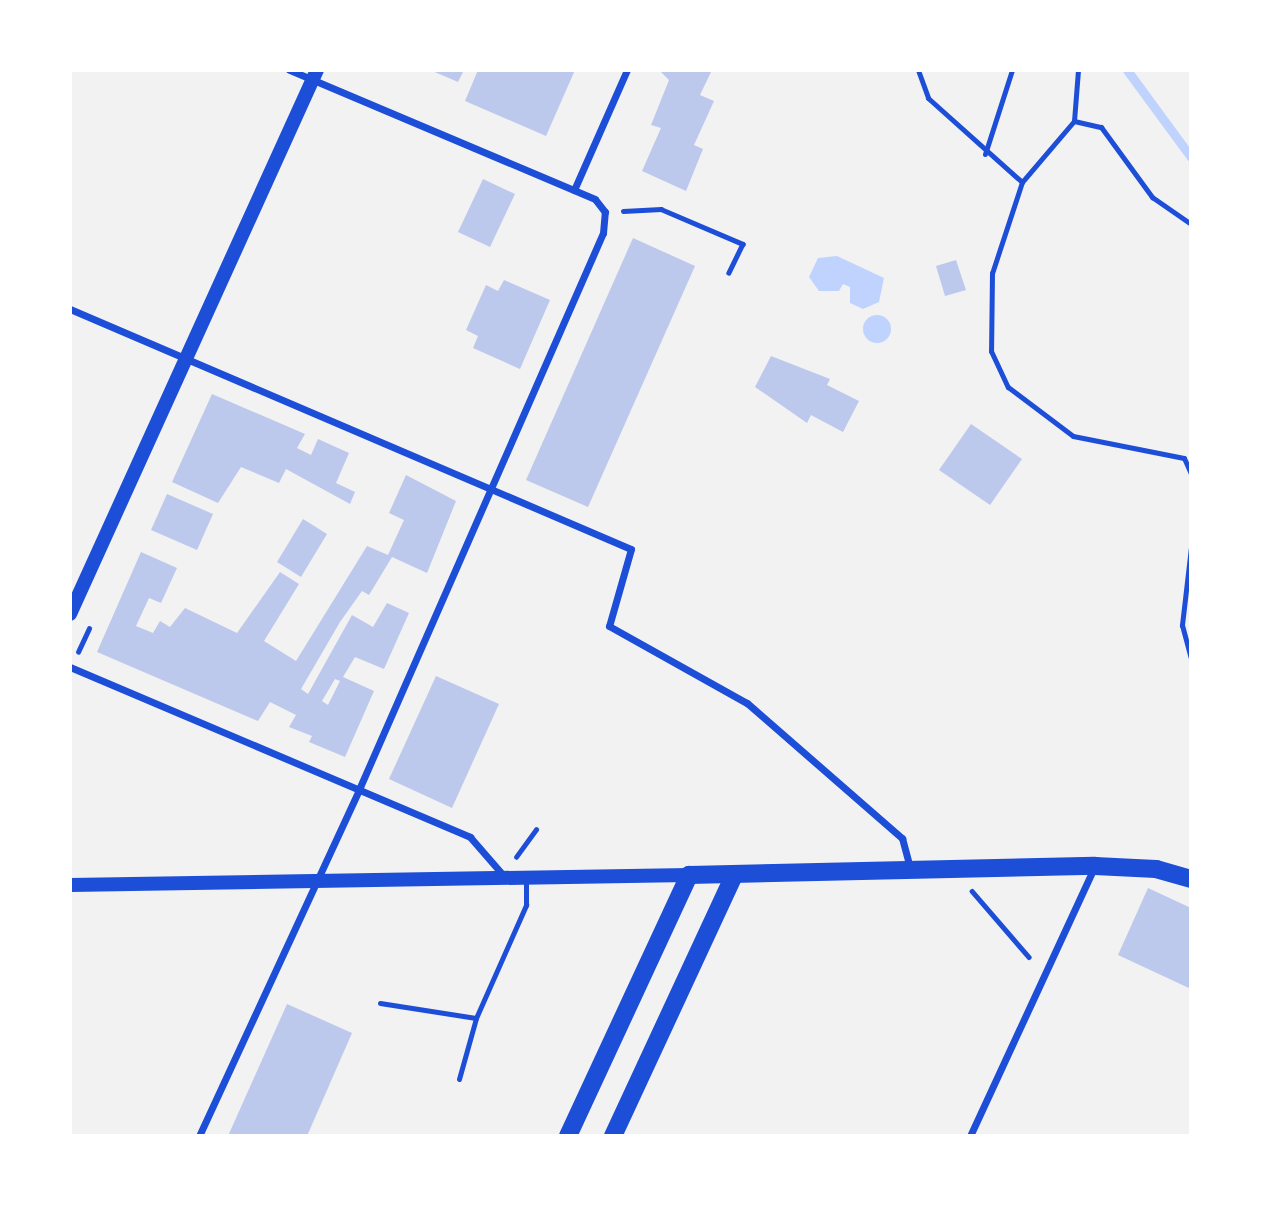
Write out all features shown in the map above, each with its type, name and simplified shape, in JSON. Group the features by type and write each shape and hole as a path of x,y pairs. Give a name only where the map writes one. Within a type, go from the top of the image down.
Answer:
{"main road":[{"path":"70,614 315,74"},
{"path":"70,885 503,875 734,875 1095,866 1156,869 1191,879"},
{"path":"568,1136 689,875"},
{"path":"612,1136 734,875"}],"street":[{"path":"199,1136 360,787 603,233 605,212 575,190 315,74 289,70"},
{"path":"575,190 627,70"},
{"path":"70,309 491,486 631,549 609,626 747,703 902,838 911,871"},
{"path":"70,667 360,787 470,837 503,875"},
{"path":"970,1136 1095,866"}],"lane":[{"path":"918,70 928,98 985,154 1022,182"},
{"path":"985,154 1012,70"},
{"path":"1078,70 1074,121 1022,182 992,273 991,351 1008,387 1073,436 1184,458"},
{"path":"1074,121 1101,127 1152,197 1191,224"},
{"path":"1184,458 1191,452"},
{"path":"1184,458 1191,474"},
{"path":"1191,547 1182,625 1191,658"},
{"path":"459,1079 476,1018 526,905 526,875"},
{"path":"380,1003 476,1018"},
{"path":"452,1136 458,1136"}],"path":[{"path":"605,212 661,209 743,244 729,272"},
{"path":"503,875 536,830"},
{"path":"953,869 1029,957"}],"water":[{"path":"837,256 884,278 879,302 863,309 850,303 850,287 843,284 839,291 819,291 809,277 818,258"},
{"path":"877,315 887,319 891,329 887,339 877,343 867,339 863,329 867,319"}],"building":[{"path":"430,70 464,70 458,82"},
{"path":"478,70 575,70 546,136 465,101"},
{"path":"659,70 712,70 700,95 714,101 694,145 703,149 686,191 642,171 661,128 651,125 669,80"},
{"path":"483,179 515,194 490,247 458,232"},
{"path":"633,238 695,266 588,507 526,480"},
{"path":"956,260 966,290 945,296 936,266"},
{"path":"504,280 550,300 520,369 473,348 478,336 466,330 486,285 498,291"},
{"path":"771,356 830,379 827,385 859,401 843,432 811,415 807,423 755,387"},
{"path":"212,394 305,434 297,448 311,455 318,439 349,453 336,483 355,492 350,504 286,469 279,483 241,467 218,503 172,482"},
{"path":"971,424 1022,459 990,505 939,470"},
{"path":"406,475 456,501 427,573 392,557 369,595 362,591 340,622 301,689 308,694 352,615 373,627 387,603 409,613 384,669 355,657 343,677 374,691 345,757 309,742 312,736 289,727 296,715 270,702 258,721 97,652 141,552 177,568 161,603 149,598 136,626 153,633 160,621 170,627 185,608 237,633 280,572 299,584 264,641 296,661 367,546 388,555 404,520 389,513","holes":["335,679 340,681 328,705 322,701"]},
{"path":"167,494 213,514 197,550 151,530"},
{"path":"303,519 327,534 301,577 277,562"},
{"path":"436,676 499,704 452,808 389,779"},
{"path":"1148,888 1191,908 1191,989 1118,955"},
{"path":"287,1004 352,1033 307,1136 228,1136"}],"waterway":[{"path":"1127,70 1191,157"}]}
